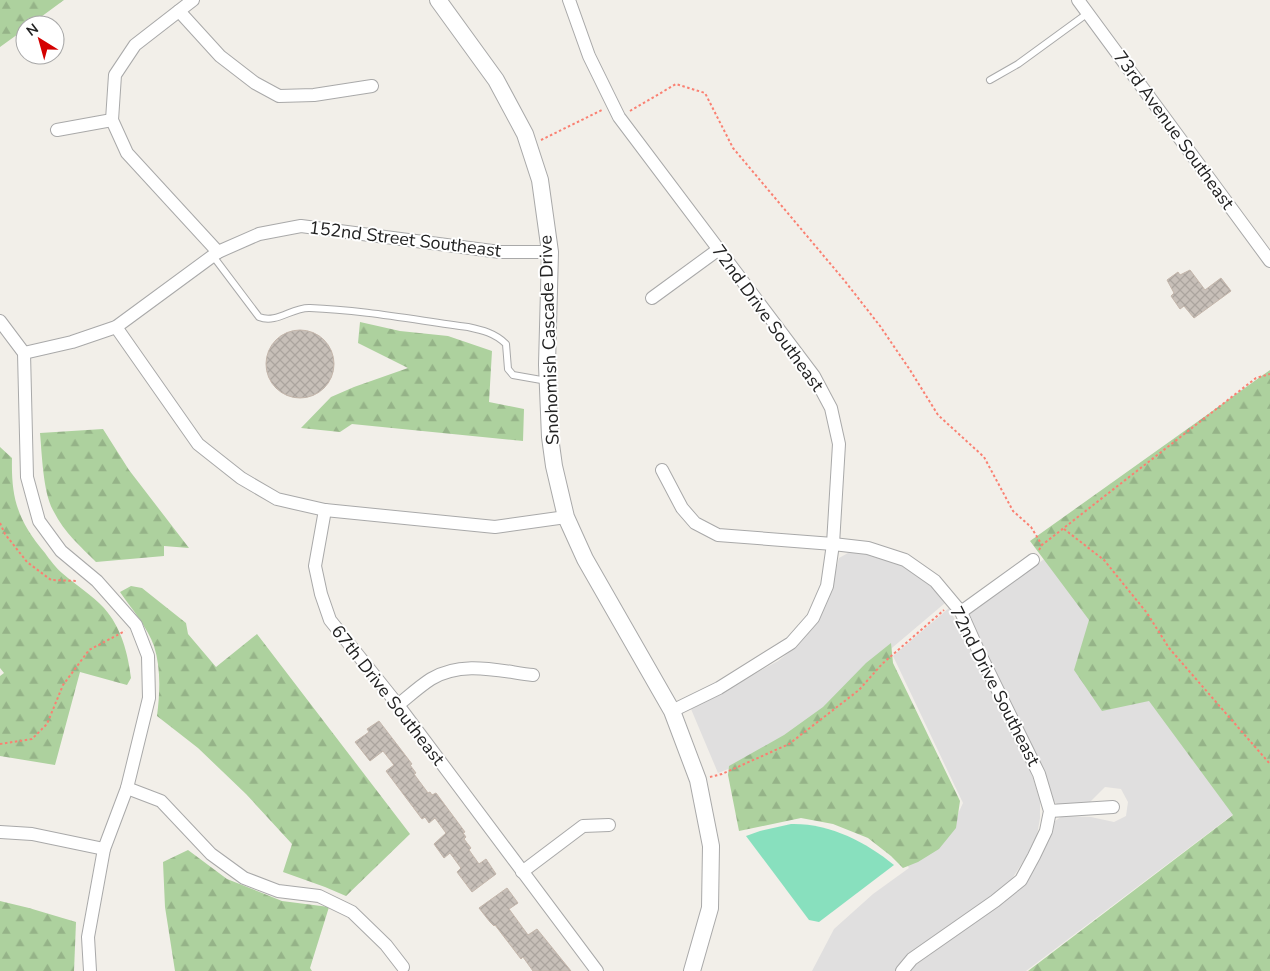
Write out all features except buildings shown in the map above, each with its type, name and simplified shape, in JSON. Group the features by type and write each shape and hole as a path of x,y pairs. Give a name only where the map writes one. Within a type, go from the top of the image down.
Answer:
{"street":[{"path":"193,0 135,45 115,75 112,120 128,153 216,254"},
{"name":"Snohomish Cascade Drive","path":"438,0 496,80 525,134 540,180 550,252 548,381 550,437 554,466 566,518 585,559 672,711 698,780 711,846 710,908 692,971"},
{"name":"72nd Drive Southeast","path":"570,0 589,56 619,117 814,376 831,408 839,444 832,544 868,548 906,560 935,581 957,607 1039,774 1050,811"},
{"name":"73rd Avenue Southeast","path":"1078,0 1270,261"},
{"path":"179,11 220,56 255,83 279,96 314,95 372,86"},
{"path":"57,130 112,120"},
{"name":"152nd Street Southeast","path":"24,353 72,342 116,327 216,254 259,234 301,226 500,252 550,252"},
{"path":"652,298 719,249"},
{"path":"0,321 24,353 27,477 39,521 61,551 97,581 136,625 148,656 149,698 127,788 104,849 88,937 90,971"},
{"path":"116,327 198,444 241,478 277,499 325,510 495,527 566,518"},
{"path":"662,470 682,508 696,523 718,536 832,544 827,586 813,618 791,643 719,688 672,711"},
{"name":"67th Drive Southeast","path":"325,510 314,566 330,620 398,705 597,971"},
{"path":"957,607 1033,560"},
{"path":"398,705 432,678 452,670 471,667 532,676"},
{"path":"127,788 161,801 211,854 244,878 278,891 320,896 352,912 386,945 403,967"},
{"path":"902,971 912,959 995,901 1021,880 1046,831 1050,811 1112,807"},
{"path":"522,872 583,826 609,825"},
{"path":"0,832 32,834 104,849"}],"lane":[{"path":"990,80 1018,64 1088,13"},
{"path":"216,254 259,317 272,320 301,308 342,309 468,327 486,331 500,337 506,344 508,369 514,375 548,381"}],"path":[{"path":"619,117 676,84 705,93 733,148 844,280 880,326 938,415 984,457 1013,511 1031,527 1042,545 1256,378 1270,374"},
{"path":"529,146 613,104"},
{"path":"0,523 5,534 27,562 51,580 97,581"},
{"path":"1064,528 1104,560 1148,613 1169,648 1270,764"},
{"path":"698,780 722,774 789,744 858,690 882,664 957,607"},
{"path":"0,744 32,739 48,724 63,685 89,650 136,625"}],"shaded area":[{"path":"848,553 863,553 902,565 934,589 945,603 812,720 736,766 718,773 691,709 778,661 792,650 801,640 834,578 839,558"},
{"path":"1047,557 1235,813 1026,971 907,971 1002,903 1051,824 1062,816 1091,817 1114,822 1126,816 1128,802 1121,789 1105,787 1087,805 1061,807 1052,800 968,614"},
{"path":"949,608 1031,772 1040,801 1037,835 1028,854 1008,885 914,952 895,971 812,971 834,929 873,894 909,868 901,856 956,818 963,803 893,656"}],"green space":[{"path":"0,0 64,0 44,15 15,15 15,36 0,47"},
{"path":"360,322 400,331 448,336 492,351 489,402 524,409 523,441 352,424 340,432 301,428 331,397 408,368 358,343"},
{"path":"1270,370 1270,971 1028,971 1233,815 1149,701 1102,711 1074,670 1089,620 1030,541"},
{"path":"103,429 129,470 189,548 164,546 164,556 96,562 63,526 54,512 47,495 40,433"},
{"path":"0,447 12,458 13,486 22,520 58,569 110,615 123,641 130,669 131,678 127,685 80,672 55,765 0,756 0,676 4,673 0,668"},
{"path":"131,586 142,588 186,623 188,634 216,667 257,634 410,834 346,896 283,872 292,844 246,794 198,748 157,716 159,681 158,663 154,646 144,625 120,592"},
{"path":"891,643 893,663 960,801 956,828 939,849 918,862 903,868 868,838 833,824 801,818 739,831 728,775 729,766 784,735 823,707 866,663"},
{"path":"791,824 833,830 859,842 894,865 819,922 809,920 746,836"},
{"path":"188,850 227,879 282,901 329,907 310,968 312,971 175,971 165,907 163,862"},
{"path":"0,901 76,922 74,971 0,971"}]}
